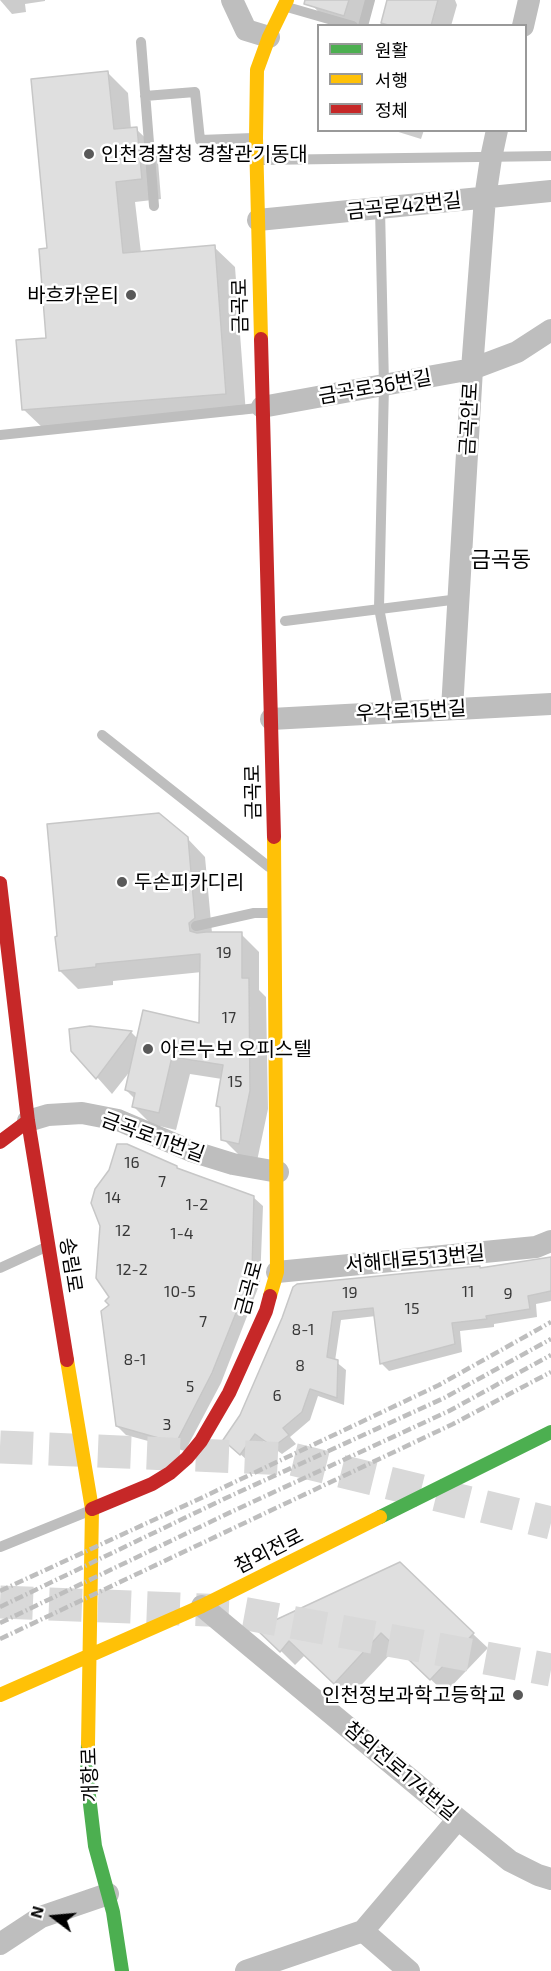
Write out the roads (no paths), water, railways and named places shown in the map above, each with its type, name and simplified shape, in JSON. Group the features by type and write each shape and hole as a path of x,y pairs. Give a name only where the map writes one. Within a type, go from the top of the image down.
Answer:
{"street":[{"path":"232,0 246,30 269,37"},
{"path":"524,24 530,0"},
{"name":"금곡로","path":"92,1509 152,1484 170,1473 201,1441 229,1393 245,1359 266,1311 277,1272 275,871 261,407 256,138 257,70 285,3"},
{"name":"금곡안로","path":"452,709 472,369 485,198 497,132"},
{"name":"금곡로42번길","path":"258,220 551,191"},
{"name":"금곡로36번길","path":"261,407 472,369 517,352 551,330"},
{"name":"우각로15번길","path":"271,719 551,704"},
{"name":"송림로","path":"0,883 28,1121 92,1509 91,1654"},
{"name":"금곡로11번길","path":"28,1121 48,1115 82,1113 118,1120 191,1151 233,1164 278,1172"},
{"path":"0,1131 28,1121"},
{"path":"0,1142 28,1121"},
{"name":"서해대로513번길","path":"277,1272 536,1247 551,1241"},
{"name":"참외전로","path":"0,1695 202,1606 551,1432"},
{"name":"참외전로174번길","path":"202,1606 510,1861 551,1879"},
{"name":"개항로","path":"91,1654 87,1779 95,1846 113,1912 122,1971"},
{"path":"246,1971 363,1931 458,1820"},
{"path":"0,1944 41,1917 108,1894"},
{"path":"363,1931 409,1971"}],"lane":[{"path":"364,24 370,0"},
{"path":"285,3 347,24"},
{"path":"141,42 154,206"},
{"path":"145,96 195,92 200,140 256,138"},
{"path":"256,160 551,156"},
{"path":"380,209 384,385 378,608 399,712"},
{"path":"0,435 261,407"},
{"path":"285,621 459,599"},
{"path":"102,735 275,871"},
{"path":"196,926 254,913 275,913"},
{"path":"0,1268 48,1246"},
{"path":"0,1547 92,1509"}],"tunnel":[{"path":"0,1447 292,1459 551,1523"},
{"path":"0,1602 231,1611 551,1670"}],"railway":[{"path":"0,1591 439,1385 551,1322"},
{"path":"0,1607 226,1498 444,1398 551,1339"},
{"path":"0,1623 449,1411 551,1355"},
{"path":"0,1639 453,1424 551,1372"}],"place":[{"name":"인천경찰청 경찰관기동대","path":"89,154"},
{"name":"바흐카운티","path":"131,295"},
{"name":"두손피카디리","path":"122,882"},
{"name":"아르누보 오피스텔","path":"148,1049"},
{"name":"인천정보과학고등학교","path":"518,1695"}],"district":[{"name":"금곡동","path":"501,560"}]}
